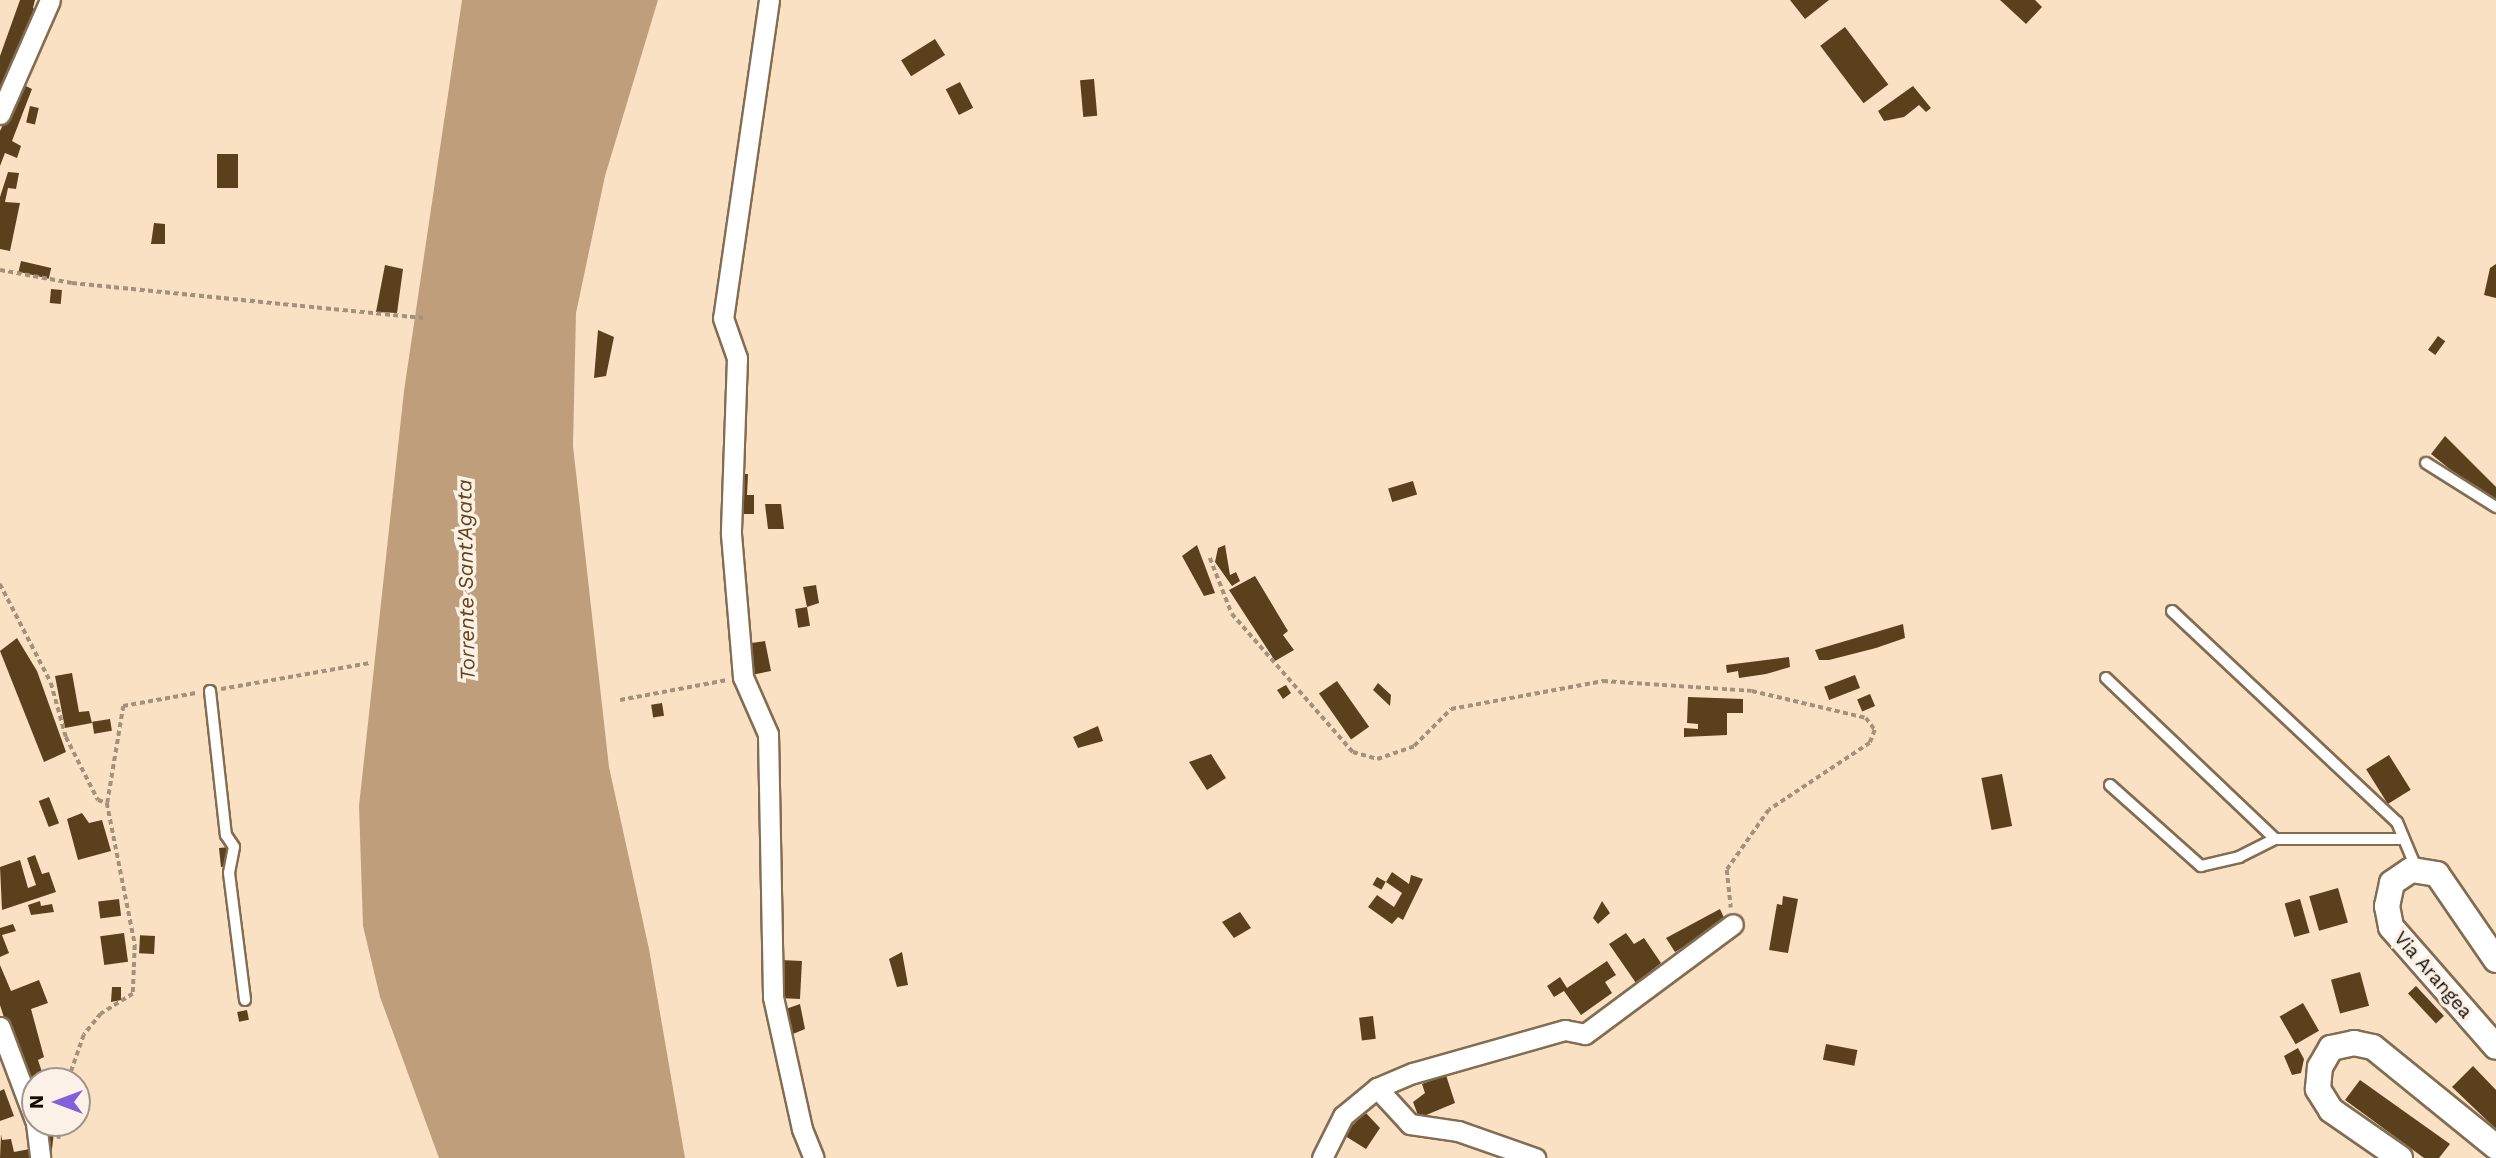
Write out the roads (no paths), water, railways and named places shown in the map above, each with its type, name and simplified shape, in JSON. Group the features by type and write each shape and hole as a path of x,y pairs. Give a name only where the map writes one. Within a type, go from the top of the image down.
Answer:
{"street":[{"path":"0,114 50,0"},
{"path":"769,0 723,318 737,358 731,534 743,677 768,734 773,997 802,1129 814,1158"},
{"name":"Via Arangea","path":"2417,871 2411,870 2392,883 2387,906 2391,927 2496,1047"},
{"path":"2417,871 2437,874 2496,960"},
{"path":"1322,1158 1343,1116 1377,1088 1413,1073 1565,1030 1585,1034 1733,924"},
{"path":"0,1027 21,1082"},
{"path":"2400,1158 2331,1110 2318,1088 2320,1067 2331,1048 2354,1044 2374,1047 2496,1147"},
{"path":"1377,1088 1410,1124 1458,1131 1535,1158"},
{"path":"38,1137 40,1158"}],"lane":[{"path":"2426,463 2496,507"},
{"path":"2172,611 2397,822 2417,871"},
{"path":"2106,678 2275,839"},
{"path":"210,691 226,835 234,847 229,873 245,1000"},
{"path":"2109,785 2200,866 2239,857 2275,839 2403,839"}],"water":[{"name":"Torrente Sant'Agata","path":"462,0 658,0 605,176 576,313 573,446 609,767 649,949 685,1158 439,1158 380,997 363,926 359,806 404,391"}]}
